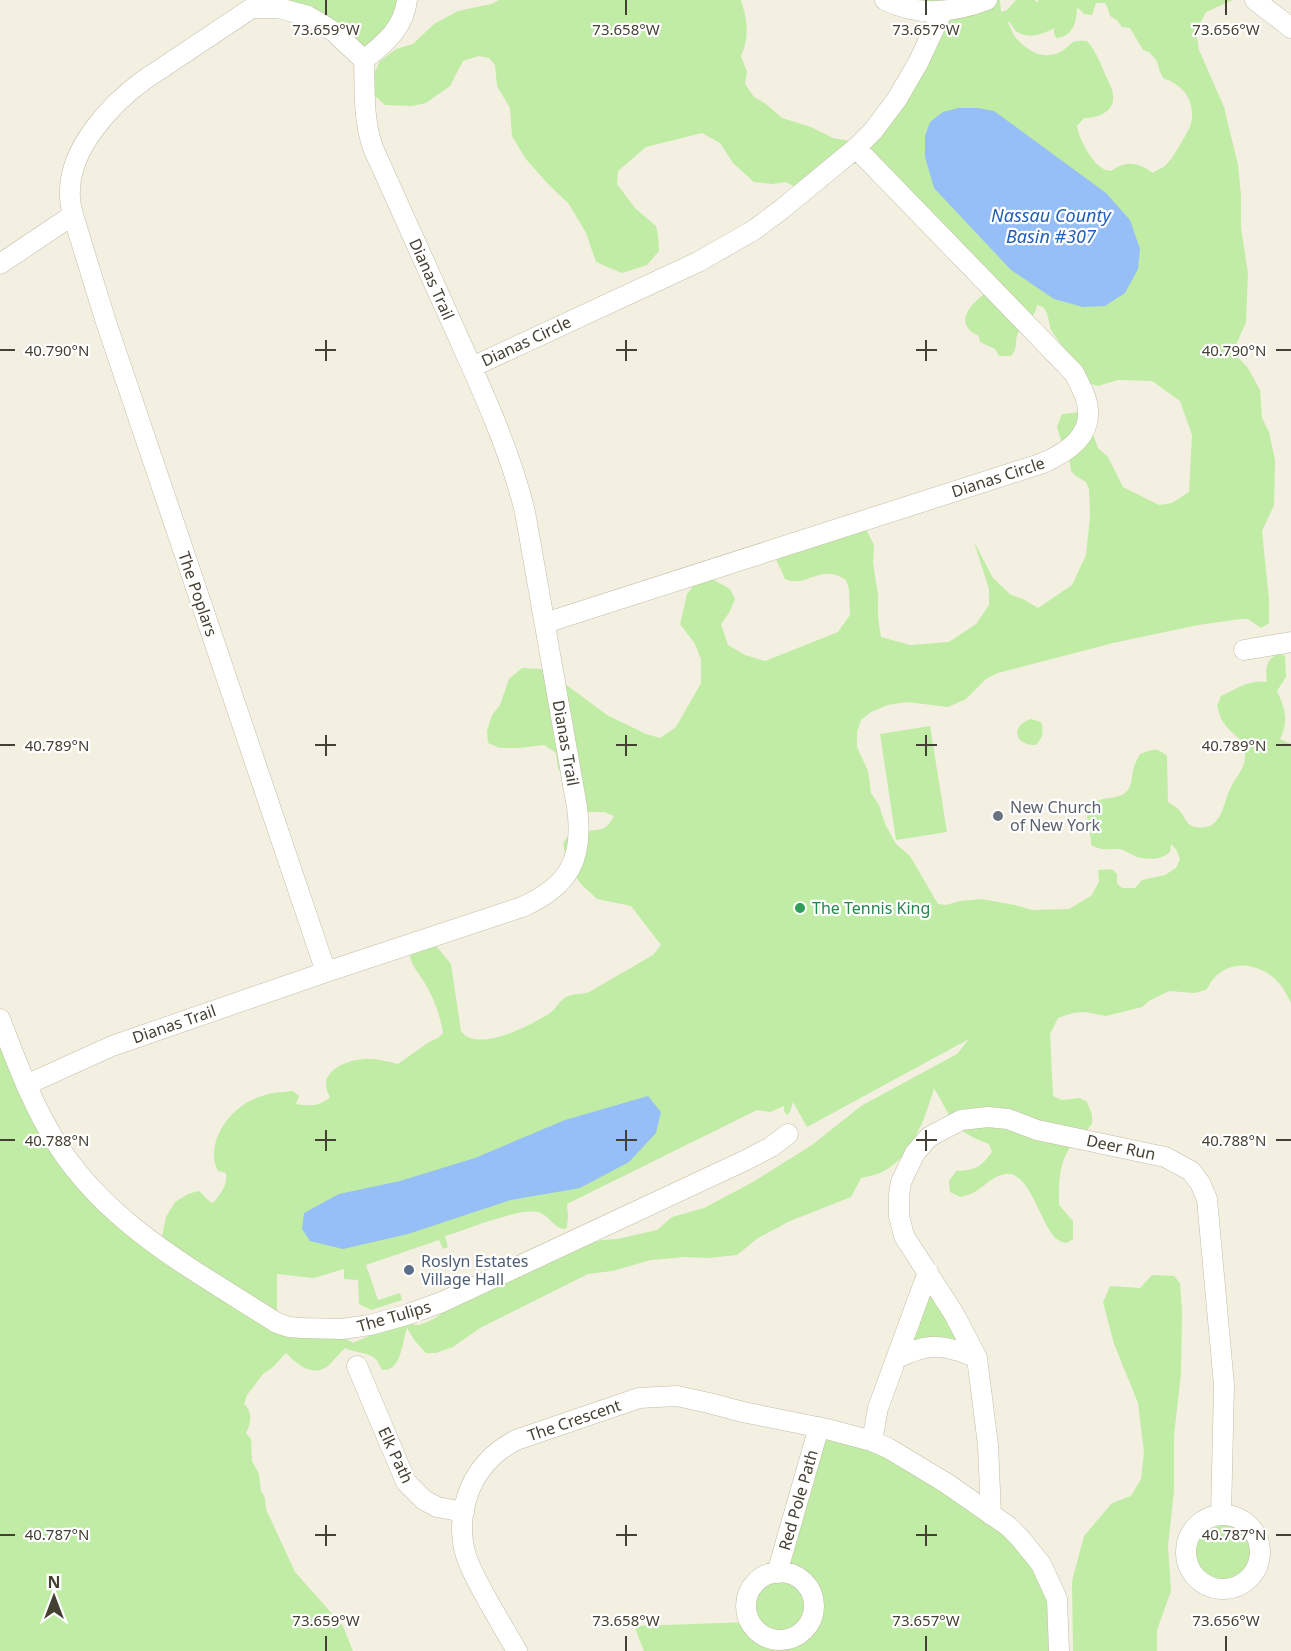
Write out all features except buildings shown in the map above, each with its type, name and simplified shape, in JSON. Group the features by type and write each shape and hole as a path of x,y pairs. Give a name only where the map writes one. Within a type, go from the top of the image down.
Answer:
{"street":[{"path":"0,264 73,215 70,189 77,159 92,133 110,109 127,92 144,80 259,4 308,16 333,31 364,60 395,33 405,11 407,0"},
{"path":"885,0 899,7 924,12 942,12 987,0"},
{"path":"1255,0 1291,28"},
{"name":"Dianas Circle","path":"472,367 714,254 754,230 782,209 856,148 873,131 897,99 918,63 942,12"},
{"name":"Dianas Trail","path":"26,1085 112,1046 522,907 552,890 572,866 578,841 578,813 519,488 472,367 373,148 365,117 364,60"},
{"name":"Dianas Circle","path":"545,623 1043,463 1059,456 1083,434 1087,426 1087,403 1074,373 856,148"},
{"name":"The Poplars","path":"73,215 109,331 326,972"},
{"path":"1244,650 1291,642"},
{"name":"The Tulips","path":"0,1019 26,1085 44,1121 88,1184 133,1228 175,1259 277,1323 289,1327 342,1329 370,1325 442,1302 746,1160 771,1147 788,1134"},
{"name":"Deer Run","path":"991,1515 988,1445 977,1358 954,1314 904,1236 899,1216 901,1182 915,1153 930,1137 961,1120 988,1117 1008,1119 1037,1130 1164,1156 1191,1171 1200,1183 1207,1199 1224,1385 1221,1515"},
{"path":"928,1272 878,1408 872,1441 946,1483 1008,1526 1020,1538 1041,1564 1057,1599 1059,1651"},
{"path":"896,1359 916,1350 942,1347 955,1349 977,1358"},
{"name":"Elk Path","path":"357,1366 406,1482 424,1500 437,1507 464,1512"},
{"name":"The Crescent","path":"517,1651 470,1565 465,1550 462,1525 468,1492 475,1479 489,1459 516,1440 639,1398 677,1396 872,1441"},
{"name":"Red Pole Path","path":"777,1573 819,1427"}],"green space":[{"path":"265,0 407,0 364,60"},
{"path":"499,0 741,0 747,28 746,42 741,56 747,72 745,84 754,97 782,118 811,127 833,138 861,143 873,131 931,19 924,0 1000,0 1001,12 1007,10 1016,0 1035,0 1036,2 1039,0 1233,0 1206,12 1196,31 1199,50 1224,107 1238,165 1241,228 1248,273 1246,322 1233,352 1248,368 1260,390 1262,418 1269,432 1275,460 1274,505 1262,531 1269,623 1261,628 1248,619 1241,619 1198,625 1113,643 998,673 986,679 966,699 948,707 907,702 888,705 871,712 861,720 857,732 857,747 868,771 871,793 879,805 885,824 896,844 910,856 938,904 946,905 981,899 1032,910 1069,909 1091,896 1099,882 1098,870 1112,869 1117,874 1117,883 1122,888 1135,888 1142,880 1165,875 1176,868 1180,859 1171,844 1170,852 1166,855 1150,859 1137,857 1119,849 1102,849 1091,845 1087,816 1090,807 1098,801 1124,794 1131,785 1134,765 1140,754 1157,750 1167,756 1168,802 1179,810 1190,825 1204,827 1211,825 1220,815 1245,758 1242,743 1221,717 1217,706 1221,696 1249,683 1267,682 1266,669 1271,658 1279,653 1285,656 1286,677 1277,691 1285,715 1280,739 1291,744 1291,1003 1278,982 1264,971 1238,966 1222,972 1213,979 1206,990 1194,993 1169,991 1142,1007 1106,1016 1085,1012 1058,1018 1050,1034 1053,1096 1062,1100 1080,1098 1087,1102 1092,1115 1092,1124 1067,1152 1062,1166 1059,1205 1073,1221 1073,1239 1067,1243 1058,1240 1052,1233 1028,1190 1014,1175 1000,1175 965,1196 960,1197 950,1192 949,1181 956,1171 977,1167 992,1152 989,1144 967,1134 954,1123 934,1088 916,1135 903,1156 894,1165 879,1174 861,1178 851,1197 790,1221 758,1238 737,1255 651,1260 612,1271 588,1274 480,1328 453,1347 436,1353 426,1353 407,1328 400,1355 394,1366 389,1369 382,1370 375,1358 367,1354 345,1348 328,1366 316,1371 300,1365 286,1353 263,1374 247,1395 244,1404 250,1414 246,1433 251,1439 252,1461 259,1474 266,1509 295,1572 343,1626 353,1651 0,1651 0,1019 60,1147 165,1247 162,1236 166,1217 175,1202 198,1191 213,1203 223,1190 226,1173 218,1171 215,1164 215,1147 222,1127 236,1110 265,1095 293,1091 299,1096 296,1104 318,1104 330,1097 326,1089 326,1081 334,1069 341,1065 369,1059 398,1064 443,1033 433,999 411,960 410,956 416,951 426,947 437,947 451,964 461,1031 468,1037 487,1039 510,1033 532,1023 550,1013 566,997 593,990 653,955 661,945 631,906 597,899 581,884 567,864 563,843 571,833 603,829 614,816 604,812 587,812 558,768 556,753 544,745 500,748 488,743 487,731 492,715 500,705 509,679 522,668 541,669 607,715 646,734 660,738 676,727 701,683 701,659 695,644 680,624 687,594 697,581 710,578 730,589 735,599 721,624 728,645 745,655 765,661 838,632 850,615 849,589 846,580 829,574 821,574 800,581 785,579 775,557 866,529 874,545 873,563 881,637 910,645 949,642 976,624 989,605 989,589 974,542 993,578 1011,595 1038,608 1072,585 1086,555 1090,516 1089,489 1086,482 1071,471 1057,427 1062,414 1080,412 1091,429 1098,448 1108,457 1123,487 1159,505 1172,503 1189,492 1192,435 1180,401 1152,381 1118,380 1098,386 1069,378 1062,360 1060,343 1051,330 1047,313 1043,307 1037,305 1034,313 1018,333 1015,350 1011,356 999,356 995,349 980,342 979,336 966,325 965,319 971,307 988,291 882,171 883,160 849,166 839,172 827,186 809,193 785,182 772,184 754,182 733,163 720,143 702,133 646,147 618,171 617,184 635,208 656,226 659,251 647,265 622,273 596,262 586,233 569,204 525,158 512,136 510,108 497,86 495,65 489,58 479,56 463,61 450,86 426,103 412,106 385,105 373,94 372,78 380,61 396,49 413,44 434,24 458,11","holes":["1096,3 1105,3 1110,16 1122,27 1130,28 1143,50 1149,52 1157,61 1163,78 1175,84 1188,97 1192,110 1190,127 1167,164 1153,173 1142,166 1132,164 1122,165 1111,171 1104,169 1098,165 1083,143 1077,126 1084,118 1104,113 1113,102 1110,85 1098,57 1087,41 1074,42 1056,54 1037,54 1016,38 1007,21 1020,34 1030,36 1054,28 1056,38 1062,37 1073,27 1077,7 1084,14 1092,15","969,1039 957,1054 861,1106 812,1145 753,1182 704,1208 672,1217 657,1230 585,1245 453,1305 434,1319 419,1325 406,1324 376,1330 371,1335 353,1343 340,1335 277,1323 277,1274 314,1278 344,1269 344,1279 358,1280 359,1304 371,1310 402,1300 400,1293 378,1300 366,1265 439,1240 443,1249 448,1247 445,1236 517,1213 541,1213 560,1228 567,1228 567,1204 757,1110 770,1112 784,1106 787,1115 793,1102 807,1127"]},
{"path":"1031,719 1041,722 1042,725 1043,731 1036,745 1023,742 1017,735 1020,726"},
{"path":"930,726 947,832 896,840 880,734"},
{"path":"928,1272 977,1358 908,1352"},
{"path":"1152,1275 1174,1276 1180,1283 1182,1312 1181,1374 1174,1435 1174,1491 1168,1546 1171,1591 1157,1630 1157,1651 1073,1651 1072,1581 1084,1536 1112,1503 1131,1496 1141,1479 1144,1453 1138,1403 1114,1344 1103,1302 1110,1286 1140,1288"},
{"path":"819,1427 911,1462 1041,1564 1059,1651 644,1651 634,1626 751,1622 747,1605 748,1597 761,1580 777,1573"},
{"path":"1223,1515 1244,1521 1254,1531 1260,1552 1254,1573 1244,1583 1223,1589 1202,1583 1192,1573 1186,1552 1192,1531 1202,1521"}],"water":[{"name":"Nassau County Basin #307","path":"958,108 994,111 1106,193 1130,220 1140,249 1138,269 1125,293 1105,306 1083,307 1054,299 1011,270 934,188 925,157 925,136 930,122 943,112"},
{"path":"648,1096 661,1112 656,1133 629,1162 580,1188 511,1200 408,1234 343,1249 310,1241 302,1229 304,1213 339,1194 400,1181 475,1158 565,1120"}],"place":[{"name":"New Church of New York","path":"998,816"},
{"name":"The Tennis King","path":"800,908"},
{"name":"Roslyn Estates Village Hall","path":"409,1270"}]}
